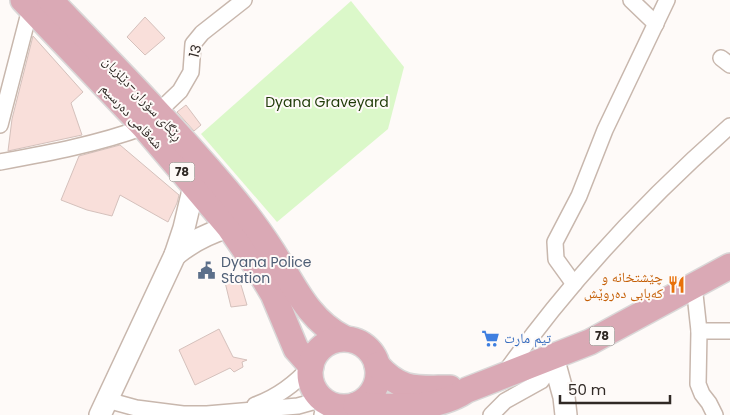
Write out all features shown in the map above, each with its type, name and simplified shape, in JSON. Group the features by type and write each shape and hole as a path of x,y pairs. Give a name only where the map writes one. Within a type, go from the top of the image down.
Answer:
{"main road":[{"name":"ڕێگای سۆران-دێلزیان","path":"34,3 151,120 225,188 251,220 306,308 328,328 344,338"},
{"name":"شەقامی دەرسیم","path":"151,120 194,186 229,227 258,269 273,294 296,349 311,366"},
{"name":"78","path":"467,390 590,342 730,266"},
{"path":"344,338 353,340 369,349 378,365 392,379 409,387 467,390 448,401 431,404 353,409 323,405 312,385 311,366 317,352 323,346 336,339 344,338"},
{"path":"353,409 364,401 374,389 378,365"}],"street":[{"name":"13","path":"151,120 180,91 191,72 194,44 202,33 244,0"},
{"path":"631,0 656,24"},
{"path":"574,284 556,258 555,242 579,196 605,130 667,0"},
{"path":"0,125 34,3"},
{"path":"0,162 72,148 120,136 151,120"},
{"path":"503,375 574,284 627,225 688,163 730,126"},
{"path":"194,186 184,228 175,255 103,407 136,408 183,414 207,414 246,409 323,405"},
{"path":"175,255 195,241 217,230 229,227"},
{"path":"694,285 699,331 698,384 715,415"},
{"path":"699,331 730,331"},
{"path":"491,415 505,401 541,382 550,358"},
{"path":"550,358 564,397 566,415"},
{"path":"246,409 281,393 311,366"}],"green space":[{"name":"Dyana Graveyard","path":"351,1 404,67 388,129 277,222 201,134"}],"building":[{"path":"145,17 165,38 145,55 127,37"},
{"path":"33,36 83,92 71,103 82,135 8,151 12,119"},
{"path":"186,105 201,125 194,131 177,112"},
{"path":"120,145 179,195 168,222 120,195 112,216 87,210 61,200 79,156"},
{"path":"238,275 247,305 231,307 224,278"},
{"path":"219,329 233,357 247,360 242,362 243,367 234,372 230,368 195,385 179,350"}],"place":[{"name":"Dyana Police Station","path":"207,270"},
{"name":"چێشتخانە و کەبابی دەروێش","path":"677,285"},
{"name":"تیم مارت","path":"490,338"}]}
